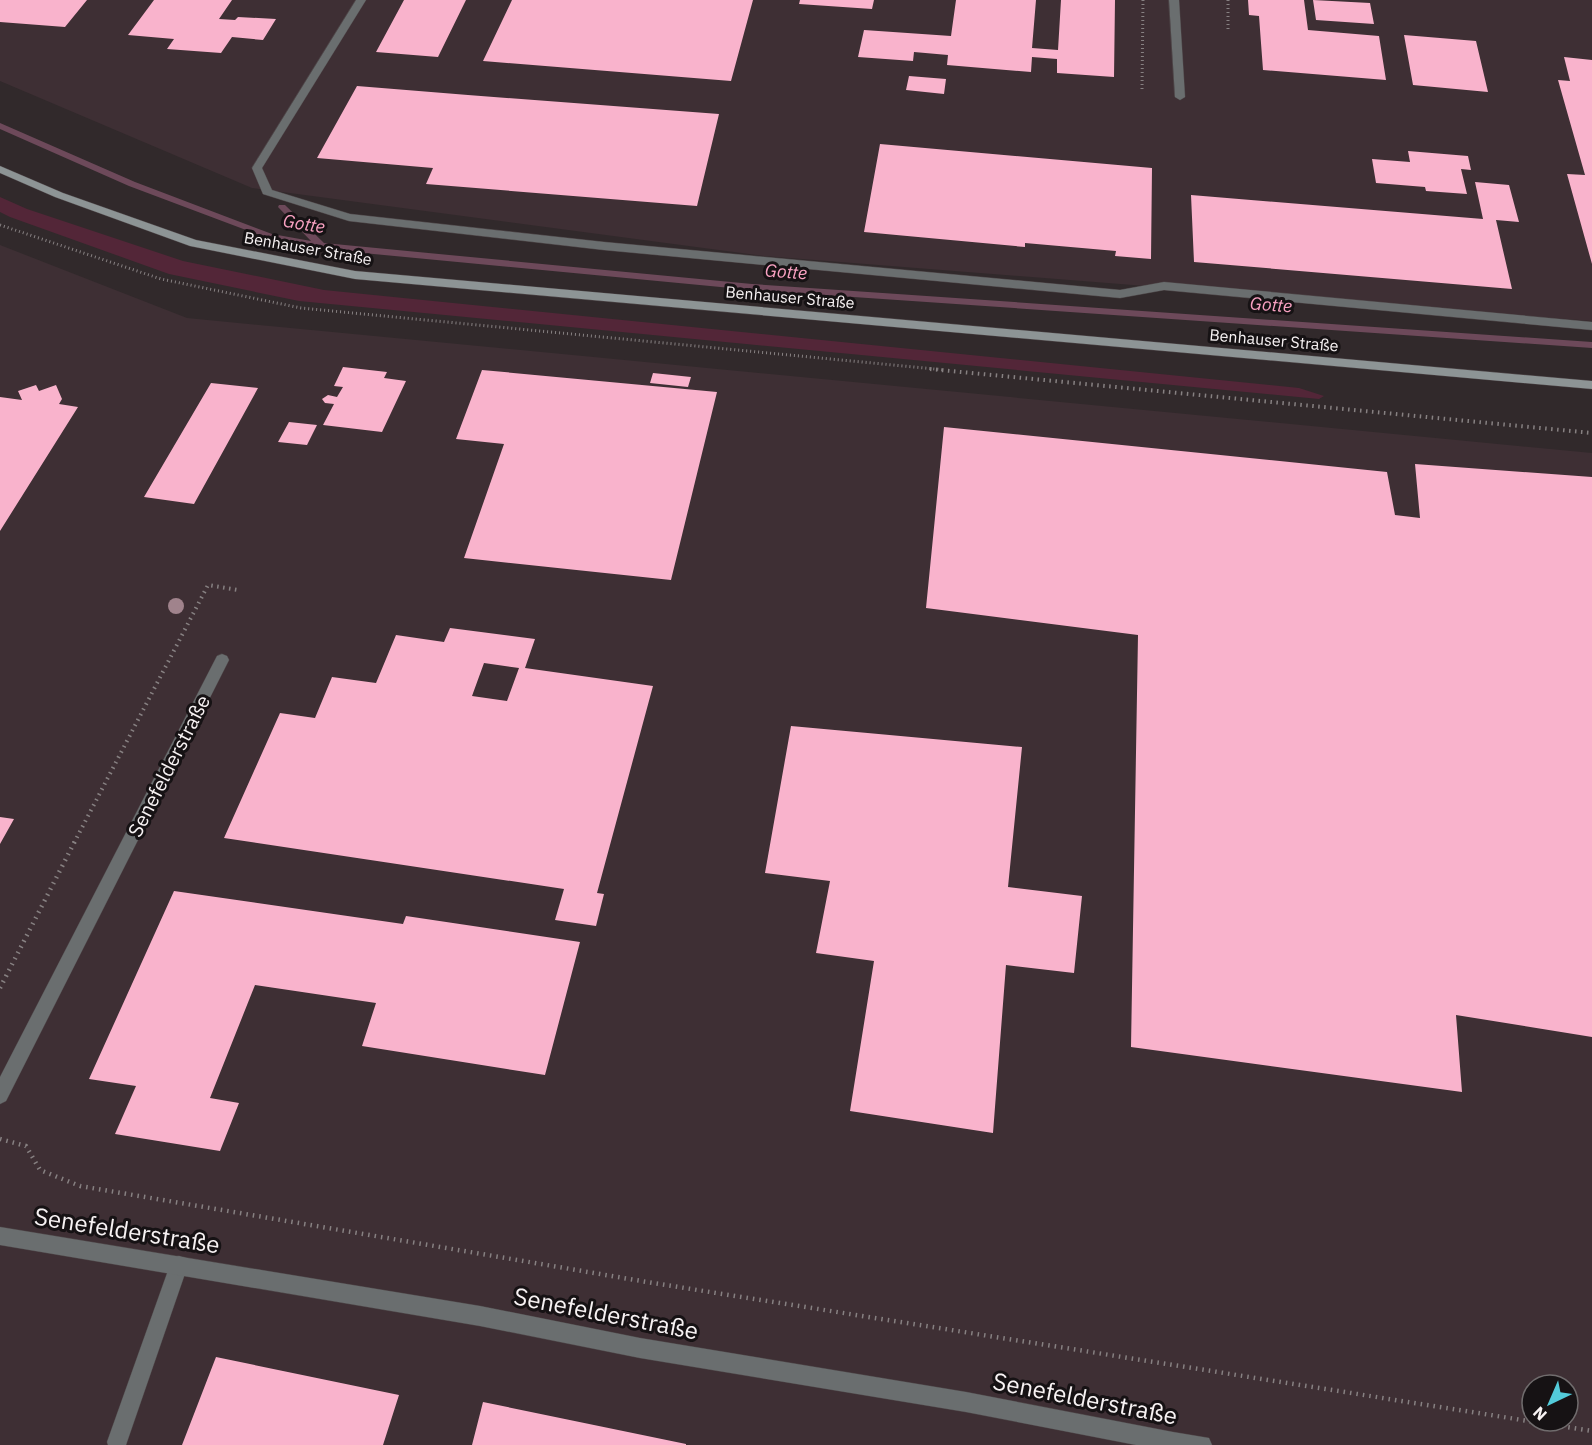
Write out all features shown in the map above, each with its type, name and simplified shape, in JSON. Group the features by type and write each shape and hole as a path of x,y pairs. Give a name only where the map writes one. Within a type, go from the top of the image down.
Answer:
{"main road":[{"name":"Benhauser Straße","path":"0,169 59,195 194,243 355,275 1592,385"}],"street":[{"path":"361,0 257,168 267,192 349,217 604,246 1120,294 1164,286 1592,326"},
{"path":"1174,0 1180,97"},
{"name":"Senefelderstraße","path":"0,1095 222,660"},
{"name":"Senefelderstraße","path":"0,1236 480,1316 640,1348 966,1402 1173,1442 1202,1445"},
{"path":"117,1442 179,1265"}],"path":[{"path":"1142,88 1143,0"},
{"path":"1228,0 1228,32"},
{"path":"0,225 161,279 301,308 1592,434"},
{"path":"0,988 208,585 238,590"},
{"path":"0,1139 26,1146 40,1170 80,1185 642,1281 1592,1431"}],"shaded area":[{"path":"0,0 1592,0 1592,321 764,256 252,188 0,81"},
{"path":"0,197 27,209 183,261 324,290 1299,388 1324,396 1319,399 299,301 169,274 10,217 0,212"},
{"path":"0,245 187,318 1592,453 1592,1445 0,1445"}],"building":[{"path":"0,0 87,0 65,27 0,22"},
{"path":"154,0 232,0 219,19 235,20 238,17 276,19 263,40 232,37 221,53 167,49 174,39 128,35"},
{"path":"404,0 466,0 438,57 376,52"},
{"path":"512,0 753,0 731,81 483,61"},
{"path":"800,0 874,0 872,9 799,4"},
{"path":"956,0 1036,0 1032,48 1058,50 1061,0 1115,0 1114,77 1057,73 1057,59 1032,57 1031,72 947,65 948,55 914,52 913,61 858,57 864,30 951,36"},
{"path":"1248,0 1304,0 1308,30 1379,36 1386,80 1263,70 1259,16 1249,15"},
{"path":"1313,0 1370,3 1374,24 1316,20"},
{"path":"1404,35 1476,41 1488,92 1413,85"},
{"path":"1564,57 1592,60 1592,264 1567,174 1585,175 1558,80 1570,81"},
{"path":"909,76 946,79 944,94 906,90"},
{"path":"357,86 719,114 697,206 426,184 433,168 317,158"},
{"path":"880,144 1152,168 1151,259 1115,256 1116,251 1025,243 1025,247 864,232"},
{"path":"1408,151 1468,156 1471,170 1461,169 1467,194 1426,191 1425,187 1376,183 1372,159 1410,162"},
{"path":"1475,182 1509,185 1519,222 1496,220 1512,289 1194,262 1191,195 1483,219"},
{"path":"343,367 387,372 384,378 406,381 382,432 323,425 334,404 325,403 322,399 328,395 337,397 343,387 334,386"},
{"path":"482,370 717,392 671,580 464,558 504,444 456,439"},
{"path":"653,373 691,377 688,387 650,383"},
{"path":"211,383 258,388 194,504 144,497"},
{"path":"36,385 39,391 56,385 62,399 59,404 78,407 0,531 0,397 22,400 18,391"},
{"path":"289,422 317,425 307,445 278,442"},
{"path":"944,427 1387,472 1395,515 1420,518 1415,464 1592,477 1592,1037 1456,1015 1462,1092 1131,1047 1138,635 926,608"},
{"path":"450,628 535,639 525,668 653,686 597,893 604,894 596,926 555,920 564,889 224,838 280,713 315,718 332,677 376,683 396,635 444,642","holes":["484,663 519,668 507,701 472,696"]},
{"path":"791,726 1022,747 1008,887 1082,896 1074,973 1006,965 993,1133 850,1111 874,961 816,953 830,881 765,873"},
{"path":"0,817 14,819 0,844"},
{"path":"174,891 403,924 406,916 580,942 545,1075 362,1046 376,1003 255,985 210,1098 239,1103 220,1151 115,1134 136,1086 89,1079"},
{"path":"216,1357 399,1395 383,1445 182,1445"},
{"path":"483,1402 686,1444 686,1445 472,1445"}],"waterway":[{"name":"Gotte","path":"0,126 132,184 270,236 321,246"},
{"path":"282,207 321,246"},
{"name":"Gotte","path":"321,246 752,287 1592,345"}]}
